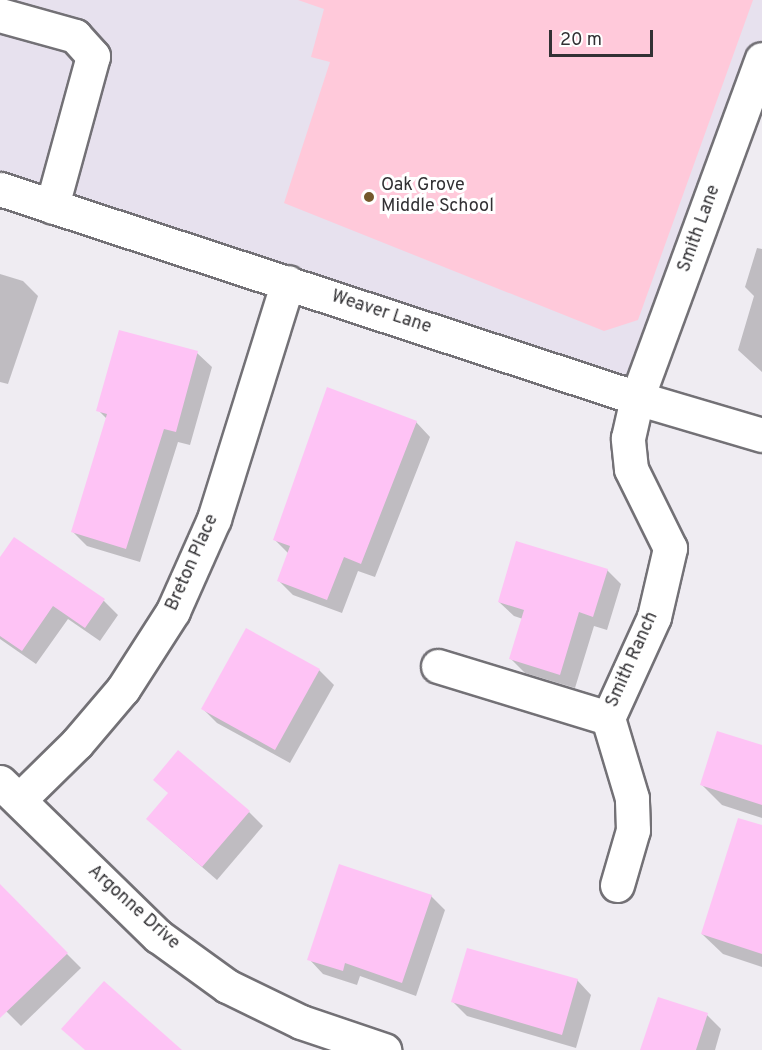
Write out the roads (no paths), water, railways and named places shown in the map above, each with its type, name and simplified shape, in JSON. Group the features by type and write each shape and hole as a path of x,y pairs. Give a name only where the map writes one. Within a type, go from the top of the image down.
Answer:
{"street":[{"path":"0,15 75,36 93,56 52,206"},
{"name":"Smith Lane","path":"637,398 762,59"},
{"name":"Weaver Lane","path":"0,189 637,398 762,435"},
{"name":"Breton Place","path":"10,791 77,743 123,689 173,611 214,519 288,282"},
{"name":"Smith Ranch","path":"617,885 633,830 632,798 608,718 654,617 670,548 631,469 628,438 637,398"},
{"name":"Smith Ranch","path":"438,666 608,718"},
{"name":"Argonne Drive","path":"10,791 158,936 227,986 301,1022 384,1050"}],"place":[{"name":"Oak Grove Middle School","path":"369,197"}]}
